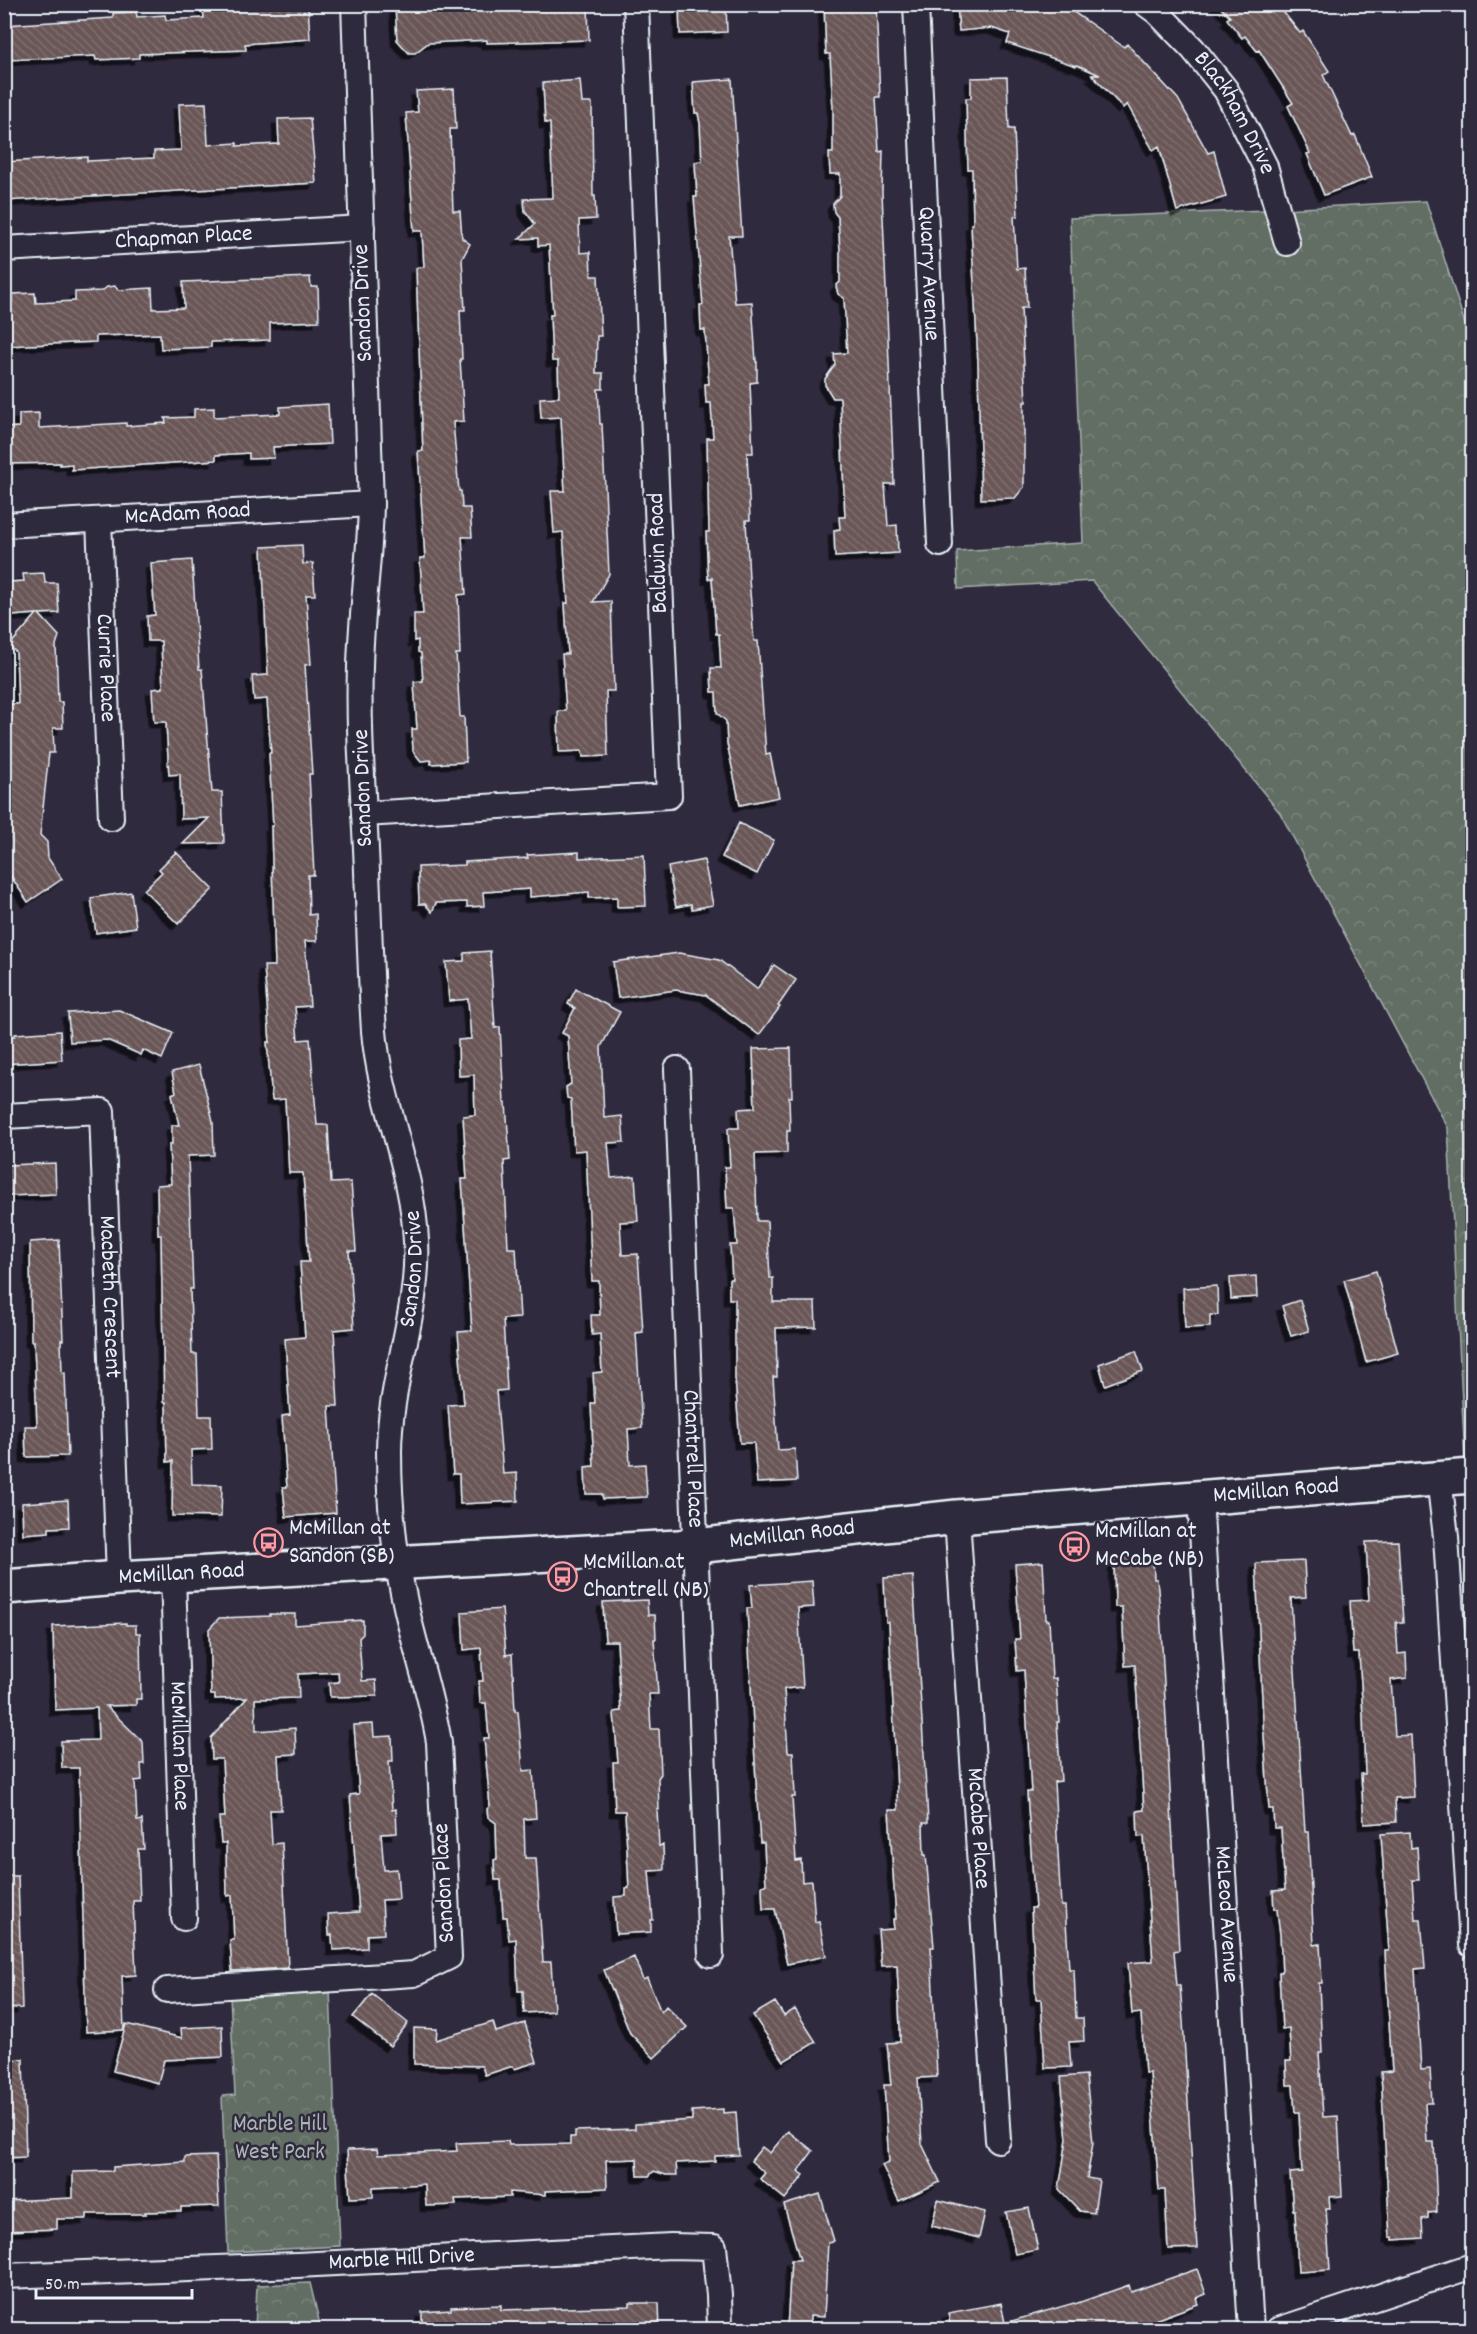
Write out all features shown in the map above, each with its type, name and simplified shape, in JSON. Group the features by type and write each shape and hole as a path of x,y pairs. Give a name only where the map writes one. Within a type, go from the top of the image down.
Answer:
{"main road":[{"name":"McMillan Road","path":"4,1587 119,1578 696,1546 957,1518 1473,1476"}],"street":[{"name":"Sandon Drive","path":"354,4 371,504 370,552 360,667 374,1034 387,1106 412,1198 416,1242 415,1282 406,1338 394,1389 390,1422 391,1519 398,1564"},
{"name":"Baldwin Road","path":"364,814 669,796 636,4"},
{"name":"Quarry Avenue","path":"916,4 940,544"},
{"name":"Blackham Drive","path":"1146,4 1157,12 1193,49 1226,90 1265,166 1287,243"},
{"name":"Chapman Place","path":"4,249 362,228"},
{"name":"McAdam Road","path":"4,525 371,504"},
{"name":"Currie Place","path":"99,520 111,818"},
{"name":"Chantrell Place","path":"677,1069 711,1955"},
{"name":"Macbeth Crescent","path":"4,1116 102,1111 119,1578"},
{"path":"1439,1478 1463,1668 1473,1945"},
{"name":"McLeod Avenue","path":"1200,1498 1251,2330"},
{"name":"McCabe Place","path":"957,1518 998,2140"},
{"name":"Sandon Place","path":"167,1990 414,1974 449,1957 439,1742 434,1712 405,1602 398,1564"},
{"name":"McMillan Place","path":"173,1575 184,1918"},
{"name":"Marble Hill Drive","path":"4,2276 671,2246 714,2247 720,2330"},
{"path":"1278,2330 1473,2266"}],"green space":[{"path":"1426,201 1472,346 1472,1461 1465,1461 1448,1128 1280,813 1092,581 958,589 957,551 1083,543 1070,218"},
{"name":"Marble Hill West Park","path":"330,1989 340,2246 228,2252 222,2096 235,2095 230,1996"},
{"path":"310,2283 321,2329 255,2329 257,2285"}],"building":[{"path":"308,4 310,39 245,44 246,50 139,54 139,58 96,60 95,56 4,60 4,25 113,18 113,13 136,12 137,17 165,15 166,20 204,18 203,8 221,7 221,10"},
{"path":"395,4 588,4 589,40 487,43 487,40 428,43 415,53 409,53 397,40"},
{"path":"679,4 726,4 727,32 680,34"},
{"path":"824,4 876,4 880,97 876,97 879,152 883,151 882,192 894,484 885,484 888,526 897,525 898,553 835,557 834,530 840,529 839,517 845,517 840,398 833,398 825,385 825,379 835,365 834,354 847,353 844,298 838,294 836,286 840,282 840,251 838,217 834,212 833,204 840,196 840,174 830,174 829,153 833,153 833,108 830,54 826,54"},
{"path":"957,4 1062,4 1124,47 1127,44 1178,99 1208,153 1214,151 1226,197 1177,211 1159,146 1153,150 1127,104 1123,108 1092,75 1100,75 1077,65 1007,43 1010,34 992,28 959,31"},
{"path":"1217,4 1277,4 1300,33 1303,31 1329,71 1323,75 1352,136 1355,135 1372,177 1324,195 1307,154 1310,153 1288,106 1293,103 1259,50 1257,51 1245,36 1242,38 1227,19 1230,17"},
{"path":"1007,77 1009,129 1014,129 1018,216 1014,216 1017,269 1025,268 1027,308 1021,308 1026,402 1024,402 1024,487 1015,498 981,499 978,363 971,224 973,224 972,169 968,169 966,98 971,98 971,78"},
{"path":"732,79 742,236 729,236 735,303 752,302 757,362 757,382 750,383 753,453 747,453 750,520 746,520 749,579 754,641 758,641 766,755 770,754 779,797 740,805 727,743 726,721 717,713 716,692 712,692 711,668 721,668 712,578 708,579 706,532 709,532 707,438 713,438 711,403 706,403 705,384 709,384 705,330 701,330 700,305 703,305 694,197 697,197 695,162 702,161 700,123 698,113 695,113 693,82"},
{"path":"580,80 582,103 592,103 593,196 595,196 596,219 579,220 580,253 590,252 591,276 598,276 601,336 597,336 596,373 603,373 603,389 598,389 600,424 602,424 609,574 593,602 611,601 614,691 606,691 608,756 583,757 582,751 559,752 558,711 566,711 562,654 568,654 565,603 568,603 563,532 554,533 551,491 565,491 561,417 541,418 540,398 559,397 558,361 552,361 550,315 553,315 549,245 538,246 538,238 519,239 535,224 525,211 524,199 553,198 550,123 545,123 543,83"},
{"path":"454,89 456,129 450,129 453,211 460,211 462,238 470,244 462,259 465,310 460,310 464,421 453,422 459,491 461,491 462,508 470,508 472,537 462,537 466,594 458,595 460,654 456,654 460,717 464,717 466,762 431,764 431,760 421,761 413,751 412,729 417,729 414,682 423,681 421,653 418,652 418,640 414,641 414,614 423,614 420,558 425,558 418,451 423,451 416,268 424,267 422,231 414,231 406,113 418,112 416,91"},
{"path":"206,103 208,145 279,144 278,119 310,118 316,183 4,201 4,162 87,157 87,161 154,158 154,151 181,150 179,104"},
{"path":"310,277 311,287 318,287 319,321 270,323 270,340 211,342 211,347 161,349 160,334 96,336 96,342 4,346 4,301 12,300 12,294 35,293 36,303 75,301 75,292 102,291 107,287 115,286 118,290 152,288 153,309 184,308 183,282"},
{"path":"328,404 330,444 273,447 274,458 249,459 249,453 216,455 216,460 72,470 72,464 4,464 4,428 19,427 19,414 39,413 39,428 126,423 126,426 166,423 165,418 194,417 194,409 214,408 214,417 280,414 280,407"},
{"path":"302,545 303,564 313,563 315,595 306,595 311,664 305,665 312,774 309,774 314,875 308,875 309,915 316,914 317,941 305,941 310,1006 295,1007 298,1040 310,1039 317,1125 328,1125 331,1183 351,1182 356,1251 349,1251 354,1328 334,1330 338,1406 329,1406 336,1513 286,1517 283,1487 287,1487 282,1416 290,1415 285,1339 305,1337 300,1262 309,1262 303,1173 289,1173 285,1099 272,1100 264,966 275,966 271,826 273,826 269,753 271,753 267,699 254,700 252,676 268,675 262,547"},
{"path":"192,560 199,669 202,669 212,792 222,792 224,843 183,844 209,818 181,819 180,774 169,775 166,722 154,722 152,689 163,688 161,641 148,641 147,616 155,615 151,563"},
{"path":"44,573 45,583 57,583 59,613 39,614 59,636 56,645 58,702 62,702 63,728 53,728 54,753 49,753 40,835 47,842 48,858 62,879 28,902 4,866 4,786 7,765 11,765 8,704 18,704 16,652 9,646 37,614 12,616 9,582 24,581 23,574"},
{"path":"739,823 774,840 757,874 722,857"},
{"path":"176,852 213,889 178,924 144,890 162,872 159,869"},
{"path":"579,852 579,858 644,855 646,906 617,907 617,897 589,898 589,892 530,897 530,889 483,892 484,906 467,907 467,902 436,903 432,912 425,904 419,904 418,867 465,865 465,862"},
{"path":"704,860 713,905 692,909 691,904 676,907 668,867"},
{"path":"131,892 136,927 96,933 91,898"},
{"path":"490,951 495,1028 500,1027 510,1160 504,1161 508,1248 516,1248 520,1318 503,1319 507,1390 496,1391 503,1474 517,1473 518,1501 460,1504 459,1474 453,1474 448,1405 464,1404 458,1332 472,1331 462,1179 467,1179 463,1116 475,1115 474,1075 459,1076 458,1040 471,1039 468,999 449,1001 446,962 464,961 464,953"},
{"path":"679,953 719,960 757,989 774,965 796,980 759,1035 706,995 676,990 618,998 613,962"},
{"path":"576,989 620,1012 601,1047 604,1118 622,1116 624,1142 608,1143 611,1178 635,1176 638,1221 620,1222 622,1255 638,1254 643,1332 636,1333 642,1428 628,1429 630,1465 645,1464 647,1497 603,1499 602,1494 586,1494 585,1467 594,1466 591,1403 595,1403 593,1373 602,1372 600,1334 592,1335 591,1315 600,1315 599,1281 592,1281 586,1150 574,1151 571,1099 567,1098 566,1087 571,1084 568,1036 562,1033 575,1008 568,1004"},
{"path":"119,1010 173,1033 162,1059 143,1050 141,1055 107,1040 70,1042 68,1013"},
{"path":"60,1031 62,1060 4,1064 4,1036"},
{"path":"791,1048 792,1097 789,1097 790,1131 787,1131 787,1153 755,1154 757,1221 767,1221 773,1302 815,1302 816,1327 776,1328 777,1377 773,1377 778,1450 795,1449 797,1481 757,1483 754,1443 740,1443 735,1378 735,1299 729,1299 729,1279 732,1279 730,1245 737,1245 734,1208 727,1208 725,1167 730,1167 728,1128 739,1128 738,1109 755,1108 753,1049"},
{"path":"199,1065 213,1121 214,1155 188,1156 193,1289 190,1289 192,1354 197,1354 199,1416 211,1416 212,1449 191,1450 192,1484 222,1485 221,1517 172,1516 173,1461 167,1462 166,1402 164,1402 161,1235 158,1235 157,1185 171,1184 169,1144 172,1144 172,1125 179,1125 172,1094 176,1092 172,1072"},
{"path":"55,1163 56,1194 7,1196 7,1165"},
{"path":"59,1240 62,1373 65,1373 68,1456 26,1457 25,1426 37,1426 34,1341 31,1341 30,1242"},
{"path":"1376,1271 1398,1353 1366,1362 1344,1280"},
{"path":"1256,1276 1257,1297 1231,1299 1230,1278"},
{"path":"1217,1286 1218,1315 1210,1315 1210,1327 1185,1328 1183,1288"},
{"path":"1300,1300 1309,1331 1291,1336 1282,1306"},
{"path":"1136,1351 1143,1371 1105,1385 1099,1364"},
{"path":"68,1500 69,1527 49,1528 49,1532 23,1534 22,1503"},
{"path":"1398,1541 1403,1622 1396,1622 1398,1654 1406,1653 1407,1678 1391,1680 1395,1736 1411,1735 1414,1797 1395,1798 1396,1822 1364,1824 1361,1774 1365,1774 1363,1714 1359,1653 1353,1653 1350,1601 1369,1600 1366,1542"},
{"path":"1153,1557 1154,1579 1157,1579 1160,1611 1179,1950 1174,1951 1183,2021 1197,2248 1168,2249 1165,2190 1159,2190 1150,2073 1145,2073 1141,2013 1132,2014 1128,1963 1153,1961 1144,1836 1138,1837 1137,1811 1144,1810 1135,1665 1125,1666 1122,1607 1115,1607 1114,1558"},
{"path":"1304,1561 1306,1597 1291,1598 1294,1655 1314,1945 1320,1944 1322,2053 1319,2053 1323,2117 1338,2116 1342,2196 1329,2197 1330,2208 1326,2208 1330,2270 1298,2272 1295,2210 1293,2210 1290,2173 1302,2172 1299,2112 1295,2112 1293,2085 1287,2085 1286,2061 1291,2061 1289,2028 1282,2029 1280,1934 1277,1909 1274,1909 1273,1891 1285,1890 1281,1828 1274,1828 1273,1809 1269,1809 1256,1563"},
{"path":"1043,1562 1046,1620 1049,1620 1052,1679 1056,1678 1059,1722 1057,1722 1061,1781 1054,1782 1061,1906 1065,1906 1069,1969 1074,1969 1076,2018 1083,2018 1084,2041 1069,2042 1071,2067 1045,2068 1041,1999 1036,1999 1031,1908 1035,1908 1027,1792 1031,1792 1024,1670 1017,1671 1015,1639 1020,1639 1015,1564"},
{"path":"913,1576 928,1823 923,1823 924,1855 926,1855 934,1947 931,1947 937,2077 918,2078 922,2144 940,2182 899,2201 882,2165 889,2162 884,2085 891,2085 887,2043 900,2042 897,1965 881,1966 878,1930 894,1929 893,1919 896,1919 889,1810 898,1810 889,1622 886,1622 884,1578"},
{"path":"812,1581 814,1607 798,1608 803,1687 784,1689 788,1752 793,1752 795,1797 792,1797 796,1861 801,1860 802,1882 812,1881 815,1922 819,1921 826,1956 787,1964 775,1909 763,1909 762,1886 766,1885 764,1843 760,1843 747,1608 752,1608 750,1585"},
{"path":"647,1600 648,1615 655,1615 656,1639 654,1639 658,1694 649,1694 651,1729 659,1729 661,1774 658,1778 659,1810 657,1810 659,1846 663,1845 664,1870 649,1871 653,1920 651,1920 651,1932 616,1934 614,1897 626,1896 626,1889 629,1888 625,1811 615,1811 613,1762 618,1762 614,1712 621,1711 617,1641 605,1641 603,1602"},
{"path":"502,1609 506,1655 512,1654 515,1711 518,1711 523,1771 533,1770 536,1818 524,1819 525,1858 536,1858 543,1962 551,1962 554,2011 524,2013 523,1991 518,1991 516,1939 509,1940 507,1917 503,1917 501,1880 495,1880 496,1823 488,1817 487,1809 490,1806 484,1738 489,1738 486,1703 480,1703 479,1681 483,1681 481,1648 464,1650 462,1612"},
{"path":"270,1614 295,1614 295,1625 363,1620 363,1634 359,1638 362,1681 376,1680 377,1696 330,1697 329,1683 339,1682 338,1672 298,1674 299,1698 255,1699 256,1731 295,1728 296,1754 278,1755 281,1810 270,1810 272,1844 282,1843 288,1968 232,1971 230,1940 234,1940 232,1895 227,1896 226,1843 221,1843 219,1817 225,1817 222,1759 212,1759 211,1738 247,1698 215,1699 215,1695 211,1695 209,1629 219,1618 270,1616"},
{"path":"126,1623 126,1625 136,1625 136,1633 140,1633 141,1699 136,1699 136,1705 106,1706 143,1742 142,1780 135,1781 137,1821 142,1820 144,1849 138,1849 140,1901 133,1901 136,1975 122,1976 124,2030 86,2032 79,1768 62,1768 61,1741 98,1740 97,1708 55,1710 53,1626"},
{"path":"373,1724 374,1737 392,1736 393,1761 389,1761 392,1810 396,1809 397,1833 381,1834 384,1870 397,1869 399,1899 382,1900 384,1934 367,1935 367,1948 333,1950 332,1935 329,1935 328,1914 359,1912 350,1795 359,1794 354,1725"},
{"path":"1410,1832 1411,1848 1417,1847 1419,1880 1412,1880 1415,1919 1421,1919 1425,1968 1415,1969 1421,2070 1430,2069 1432,2103 1425,2103 1427,2142 1434,2142 1437,2212 1428,2213 1428,2218 1422,2219 1423,2238 1393,2240 1393,2237 1390,2237 1381,2072 1392,2071 1385,1951 1389,1951 1381,1834"},
{"path":"4,1876 18,1876 22,2008 4,2009"},
{"path":"634,1957 643,1980 647,1978 661,2012 666,2006 687,2027 654,2058 630,2033 604,1970"},
{"path":"372,1994 408,2023 390,2046 353,2017"},
{"path":"775,2002 784,2016 795,2009 816,2042 784,2061 753,2015"},
{"path":"493,2022 496,2032 525,2023 537,2062 514,2069 513,2066 485,2075 482,2066 414,2064 414,2028 437,2029 436,2040"},
{"path":"126,2024 182,2038 181,2028 222,2026 223,2057 164,2060 158,2083 113,2071"},
{"path":"23,2059 26,2157 4,2158 4,2060"},
{"path":"1086,2075 1093,2143 1087,2178 1099,2180 1094,2213 1080,2211 1059,2189 1067,2139 1061,2077"},
{"path":"723,2109 723,2113 736,2112 739,2155 715,2156 715,2161 676,2163 677,2175 666,2175 654,2171 649,2176 638,2176 637,2159 606,2160 607,2188 545,2191 545,2195 510,2192 510,2197 455,2199 456,2205 426,2206 425,2184 373,2187 373,2197 350,2198 347,2150 377,2149 378,2155 457,2151 456,2143 508,2141 509,2145 570,2144 570,2137 575,2137 575,2131 635,2129 635,2124 692,2120 692,2111"},
{"path":"788,2131 813,2151 798,2171 804,2175 785,2199 760,2179 765,2173 751,2161 762,2147 770,2153"},
{"path":"216,2156 219,2206 181,2207 181,2211 145,2212 146,2214 87,2214 87,2219 57,2219 57,2229 4,2231 4,2201 73,2198 73,2172 113,2171 113,2167 185,2162 185,2157"},
{"path":"820,2194 834,2241 828,2242 824,2317 810,2316 810,2330 787,2330 791,2260 800,2260 784,2205"},
{"path":"938,2200 985,2212 979,2238 932,2226"},
{"path":"1029,2208 1038,2250 1015,2254 1006,2212"},
{"path":"1197,2269 1206,2294 1196,2298 1198,2304 1128,2330 1120,2330 1118,2324 1102,2330 951,2330 948,2313 1001,2303 1005,2323 1075,2304 1129,2285 1131,2292"},
{"path":"630,2303 659,2303 660,2330 422,2330 422,2312 451,2310 451,2307 501,2305 501,2310 630,2306"}],"place":[{"name":"McMillan at Sandon (SB)","path":"268,1543"},
{"name":"McMillan at McCabe (NB)","path":"1074,1546"},
{"name":"McMillan at Chantrell (NB)","path":"562,1577"}]}
